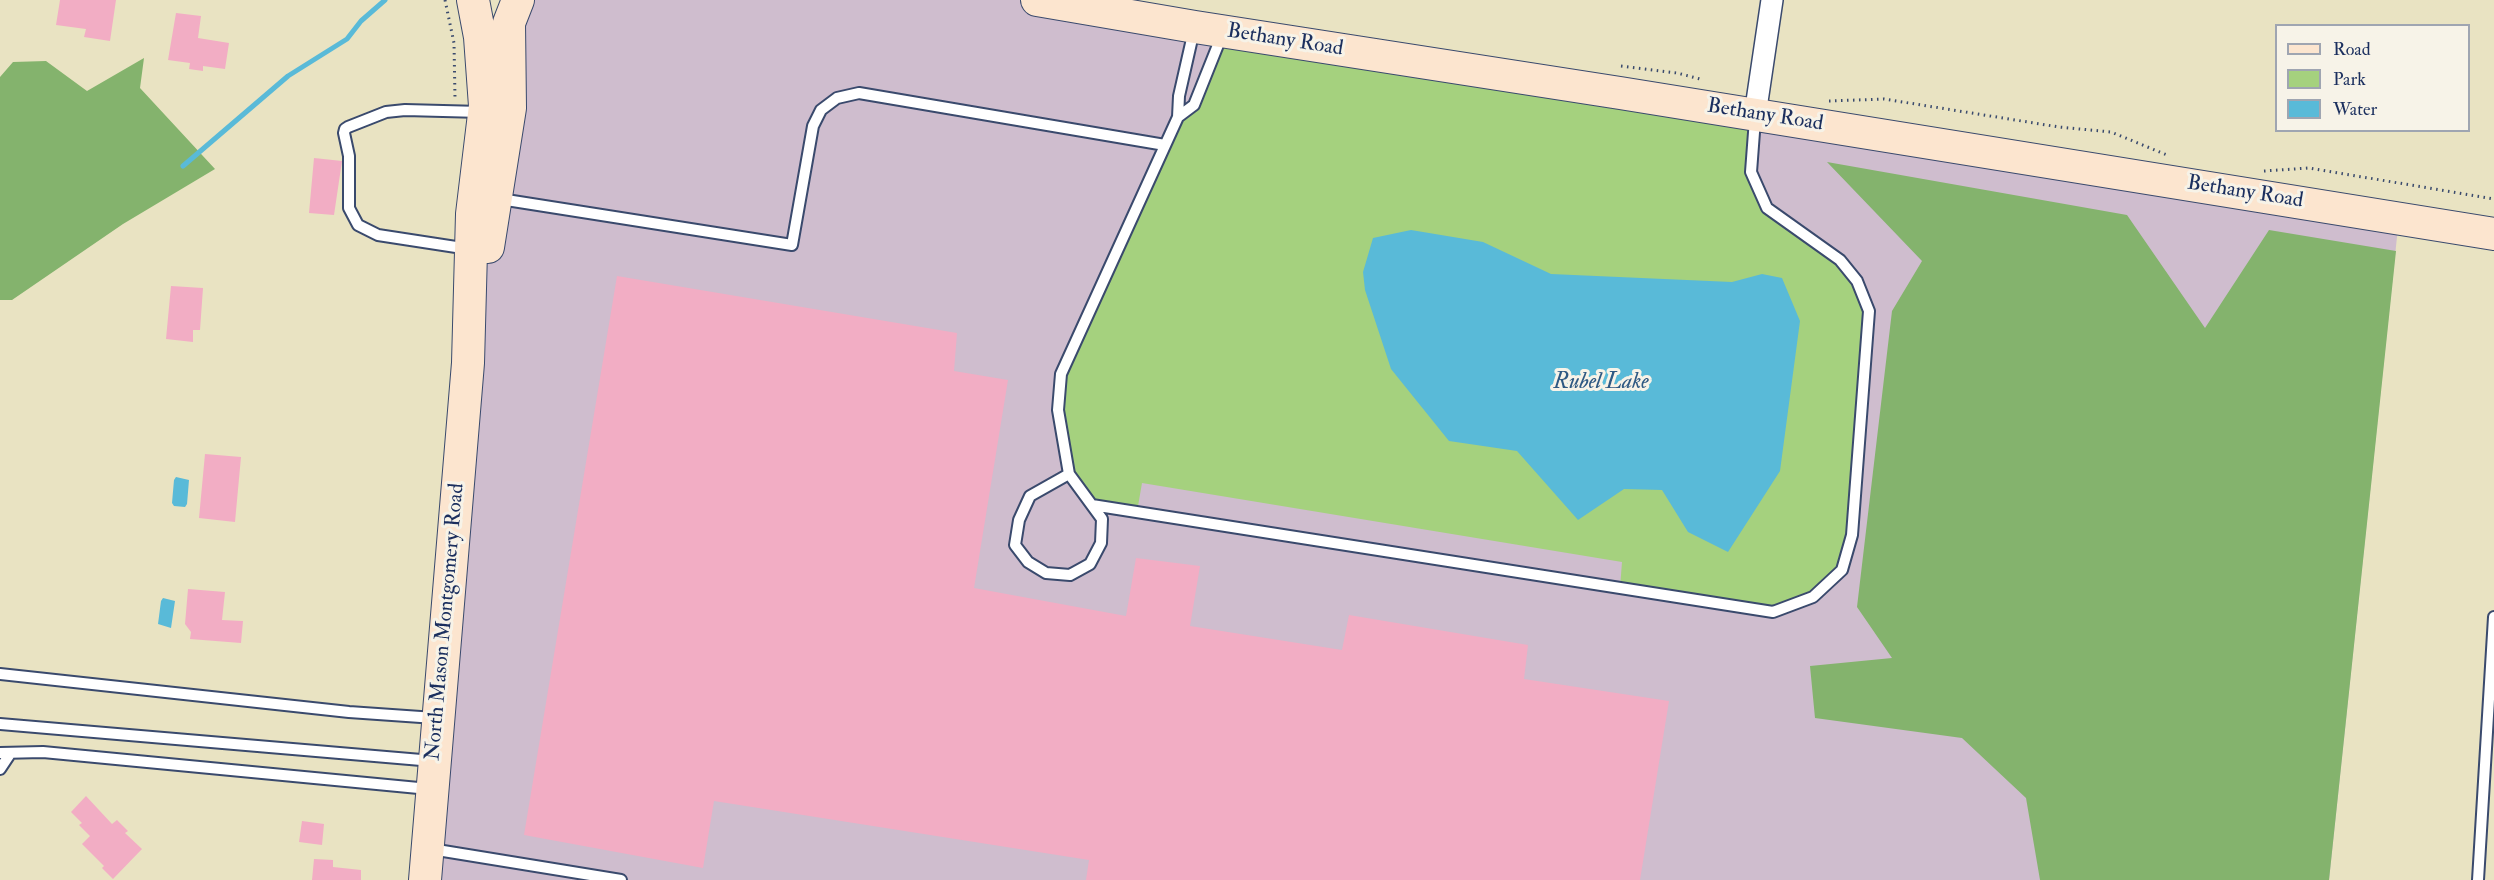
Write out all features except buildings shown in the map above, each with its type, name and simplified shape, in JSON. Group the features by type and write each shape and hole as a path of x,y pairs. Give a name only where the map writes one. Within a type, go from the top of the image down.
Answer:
{"main road":[{"name":"North Mason Montgomery Road","path":"425,880 468,363 485,197 480,37 473,0"},
{"name":"North Mason Montgomery Road","path":"468,363 471,250 510,108 509,23 518,0"},
{"name":"Bethany Road","path":"1037,0 2494,234"}],"street":[{"path":"1755,115 1772,0"}],"lane":[{"path":"1178,117 1194,105 1209,29"},
{"path":"1069,474 1030,496 1019,520 1015,545 1028,562 1046,573 1070,575 1090,564 1101,543 1102,519 1069,474 1058,410 1061,374 1178,117 1179,96 1209,29"},
{"path":"485,197 792,245 813,126 821,110 837,98 859,93 1165,145"},
{"path":"471,250 378,236 358,225 349,208 349,156 344,133 348,127 386,112 416,110 484,112"},
{"path":"1092,504 1773,612 1813,597 1842,570 1852,535 1869,311 1857,281 1840,260 1767,208 1751,172 1755,115"},
{"path":"2478,880 2494,617"},
{"path":"0,674 349,712 438,718"},
{"path":"0,724 433,775"},
{"path":"0,769 5,753 43,752 433,775"},
{"path":"427,848 621,880"}],"path":[{"path":"1822,101 1884,99 2059,127 2111,132 2177,159"},
{"path":"2255,171 2310,168 2494,199"}],"shaded area":[{"path":"518,0 1036,0 2399,218 2329,880 425,880 468,363"}],"green space":[{"path":"1223,31 1755,115 1751,172 1767,208 1840,260 1869,311 1852,535 1842,570 1813,597 1773,612 1620,588 1622,562 1142,483 1137,512 1092,505 1069,474 1058,410 1061,374 1178,117 1194,105"},
{"path":"144,58 140,88 215,169 123,224 12,300 0,300 0,77 13,62 46,61 87,91"},
{"path":"1827,162 2127,215 2205,328 2269,230 2396,251 2329,880 2040,880 2026,798 1962,738 1815,718 1810,666 1892,658 1857,607 1892,311 1922,261"}],"water":[{"name":"Rubel Lake","path":"1411,230 1483,242 1551,274 1732,282 1762,274 1782,278 1800,321 1780,471 1728,552 1688,532 1662,490 1624,489 1578,520 1517,451 1449,441 1391,369 1365,290 1363,272 1373,238"},
{"path":"176,477 189,480 185,507 174,506 172,503"},
{"path":"163,598 175,601 171,628 158,624"}],"waterway":[{"path":"183,166 288,76 347,39 361,21 385,0"}]}
